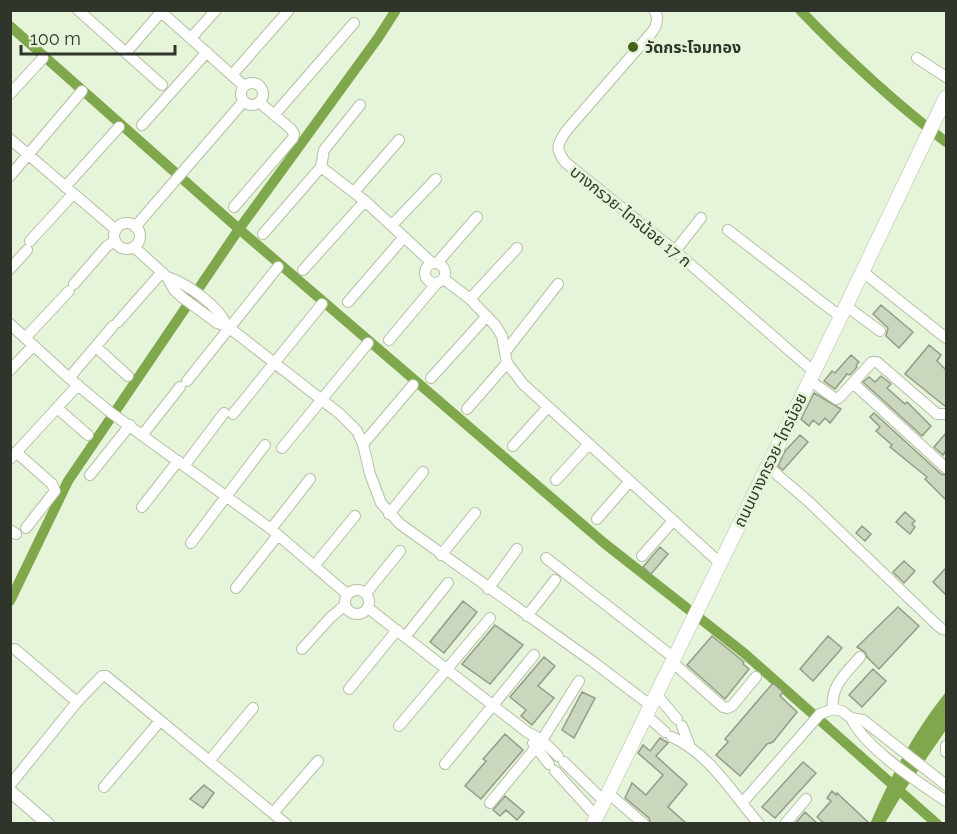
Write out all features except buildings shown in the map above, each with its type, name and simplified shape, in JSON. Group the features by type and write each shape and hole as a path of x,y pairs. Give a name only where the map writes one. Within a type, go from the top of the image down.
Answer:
{"main road":[{"name":"ถนนบางกรวย-ไทรน้อย","path":"594,820 844,312 946,97"}],"street":[{"path":"78,10 162,85"},
{"path":"191,38 216,10"},
{"path":"232,75 289,10"},
{"name":"บางกรวย-ไทรน้อย 17 ก","path":"654,10 657,15 656,27 558,143 558,152 565,162 675,250 836,399 842,397 872,362 880,364 937,414 946,414"},
{"path":"130,48 160,11 244,86"},
{"path":"274,115 354,23"},
{"path":"142,125 207,52"},
{"path":"10,94 43,57"},
{"path":"917,58 946,76"},
{"path":"252,83 260,86 263,94 260,102 251,105 243,102 240,94 244,86 252,83"},
{"path":"10,176 82,91"},
{"path":"135,227 243,102"},
{"path":"234,207 293,138 293,132 260,102"},
{"path":"263,234 321,167 324,150 360,105"},
{"path":"10,269 119,127"},
{"path":"10,139 69,190 115,235 123,248 134,246"},
{"path":"354,192 399,140"},
{"path":"321,167 445,269 440,281 389,340"},
{"path":"392,225 436,179"},
{"path":"303,270 365,201"},
{"path":"477,217 426,270 427,280 440,281 470,299 502,336 506,358 523,384 720,562"},
{"path":"675,250 701,218"},
{"path":"10,370 29,342 115,235 125,224 135,227"},
{"path":"134,246 139,237 135,227"},
{"path":"728,230 844,312 880,331"},
{"path":"348,302 404,237"},
{"path":"134,246 164,275 174,290 183,298 223,315 229,327 323,400 357,430 363,444 374,488 389,514 417,538 488,589 592,661 650,705 679,722 689,744 743,802 759,824"},
{"path":"470,299 517,248"},
{"path":"143,434 278,267"},
{"path":"863,272 946,338"},
{"path":"164,275 180,281 189,288 207,309"},
{"path":"17,531 55,491 52,484 13,455 57,408 96,347 164,275"},
{"path":"467,409 558,284"},
{"path":"142,507 275,363 322,304"},
{"path":"431,378 487,316"},
{"path":"10,324 115,415 275,532 314,566 346,600 353,614 359,614 368,608"},
{"path":"282,448 368,343"},
{"path":"96,347 128,376"},
{"path":"853,383 946,468"},
{"path":"363,444 413,385"},
{"path":"513,446 548,407"},
{"path":"57,408 88,435"},
{"path":"90,476 130,426"},
{"path":"556,480 589,444"},
{"path":"191,543 265,446"},
{"path":"767,466 808,501 936,624 946,630"},
{"path":"389,514 423,472"},
{"path":"236,588 310,479"},
{"path":"597,519 630,481"},
{"path":"441,555 475,513"},
{"path":"314,566 355,516"},
{"path":"642,556 673,521"},
{"path":"488,589 517,549"},
{"path":"366,593 400,551"},
{"path":"546,558 672,659 723,707 732,706 756,677"},
{"path":"527,616 555,580"},
{"path":"349,688 448,583"},
{"path":"302,649 356,589 366,593 369,597 368,608"},
{"path":"368,608 494,705 606,797 644,824"},
{"path":"399,726 490,618"},
{"path":"15,649 77,702"},
{"path":"445,764 534,655"},
{"path":"833,709 831,699 833,691 860,657"},
{"path":"10,785 77,702 98,679 106,676 286,824"},
{"path":"490,803 539,744 579,681"},
{"path":"650,705 669,734 689,744"},
{"path":"209,761 253,708"},
{"path":"743,802 817,718 833,709 842,711 851,718 856,729 894,763 946,801"},
{"path":"851,718 863,720 946,785"},
{"path":"104,787 160,721"},
{"path":"539,744 552,767 594,820"},
{"path":"946,746 946,752"},
{"path":"273,813 318,761"},
{"path":"10,791 48,824"},
{"path":"785,824 806,799"}],"shaded area":[{"path":"946,692 946,730 885,823 870,824 904,755 923,723"}],"waterway":[{"path":"10,601 68,481 239,229 396,10"},
{"path":"800,10 871,79 946,142"},
{"path":"10,26 239,229 604,543 744,653 937,824"}],"place":[{"name":"วัดกระโจมทอง","path":"633,47"}]}
